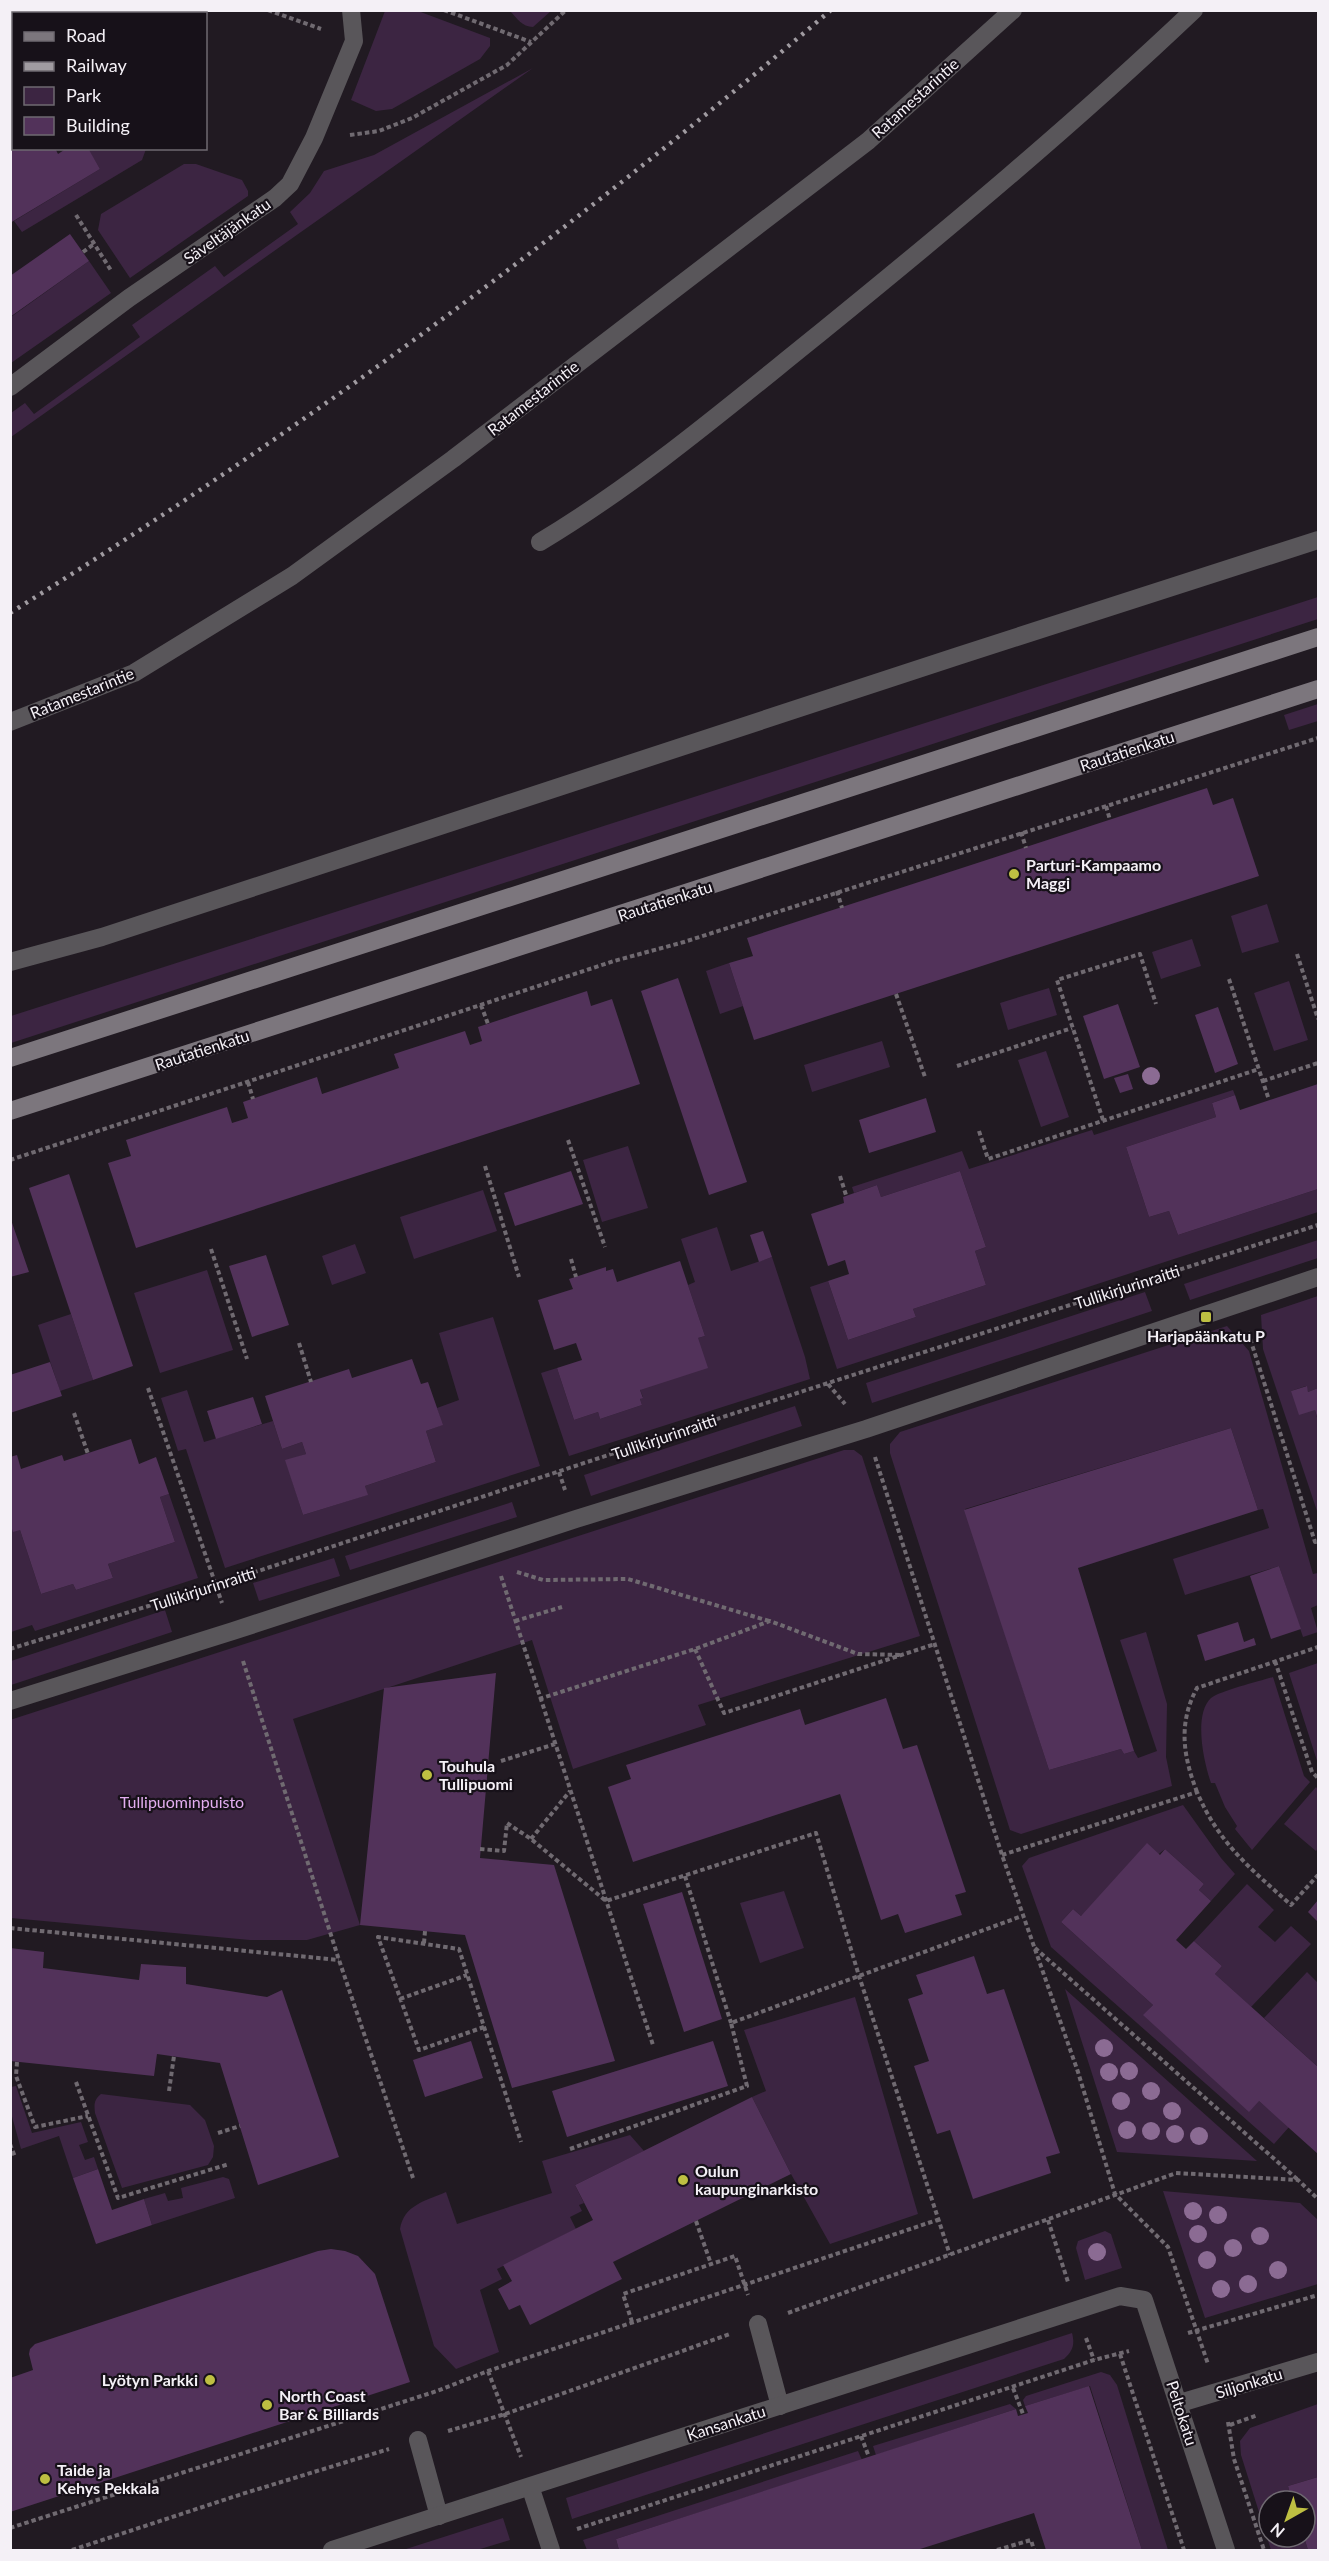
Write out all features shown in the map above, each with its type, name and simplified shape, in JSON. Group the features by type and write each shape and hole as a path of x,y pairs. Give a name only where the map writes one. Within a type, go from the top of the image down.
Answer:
{"main road":[{"path":"10,1058 1318,637"},
{"name":"Rautatienkatu","path":"10,1111 1318,689"}],"street":[{"name":"Säveltäjänkatu","path":"10,387 129,298 274,198 290,184 314,138 354,41 351,10"},
{"name":"Ratamestarintie","path":"10,722 134,673 292,576 453,459 868,141 1013,10"},
{"path":"540,542 592,511 718,416 964,216 1105,95 1194,10"},
{"path":"10,962 102,937 1318,540"},
{"path":"10,1701 494,1555 1318,1278"},
{"name":"Peltokatu","path":"1120,2296 1144,2300 1180,2403 1226,2550"},
{"name":"Kansankatu","path":"332,2550 1120,2296"},
{"path":"758,2324 780,2406"},
{"name":"Siljonkatu","path":"1180,2403 1318,2362"},
{"path":"418,2440 439,2516"},
{"path":"530,2486 549,2544"}],"path":[{"path":"268,10 354,41"},
{"path":"444,10 531,42"},
{"path":"314,138 379,131 412,117 507,65 566,10"},
{"path":"76,215 129,298"},
{"path":"83,252 94,244"},
{"path":"10,1160 481,1005 1318,738"},
{"path":"1106,806 1110,820"},
{"path":"1021,832 1026,848"},
{"path":"837,891 842,908"},
{"path":"1103,1120 1057,980 1140,954 1156,1004"},
{"path":"1297,954 1318,1019"},
{"path":"1229,979 1269,1100"},
{"path":"896,994 925,1077"},
{"path":"481,1005 488,1024"},
{"path":"957,1066 1072,1028"},
{"path":"1263,1080 1318,1063"},
{"path":"979,1131 988,1159 1259,1069"},
{"path":"248,1082 253,1099"},
{"path":"568,1140 604,1247"},
{"path":"485,1166 519,1276"},
{"path":"840,1176 846,1196"},
{"name":"Tullikirjurinraitti","path":"10,1649 216,1585 729,1415 1318,1225"},
{"path":"211,1249 247,1359"},
{"path":"571,1259 576,1277"},
{"path":"1239,1304 1315,1542 1318,1541"},
{"path":"299,1343 311,1382"},
{"path":"148,1388 233,1632 339,1960 413,2178"},
{"path":"74,1413 87,1454"},
{"path":"866,1429 1022,1917 1078,2072 1115,2194 1168,2247 1197,2331 1318,2295"},
{"path":"494,1555 653,2045"},
{"path":"494,1555 510,1570 543,1580 628,1579 770,1621 858,1654 902,1655"},
{"path":"515,1621 562,1607"},
{"path":"539,1699 695,1649 770,1621"},
{"path":"695,1649 724,1713 935,1644"},
{"path":"1318,1647 1197,1688 1187,1706 1184,1731 1186,1764 1208,1820 1233,1853 1291,1905 1318,1875"},
{"path":"1275,1661 1312,1772 1318,1778"},
{"path":"501,1761 555,1744"},
{"path":"531,1839 570,1791"},
{"path":"1002,1855 1197,1792"},
{"path":"480,1849 504,1851 507,1823 531,1839 606,1901"},
{"path":"606,1901 816,1833 859,1976 951,2255"},
{"path":"570,2149 747,2086 731,2023 685,1876"},
{"path":"731,2023 1022,1917"},
{"path":"10,1928 339,1960"},
{"path":"424,1943 425,1931"},
{"path":"484,2027 419,2050 378,1936 459,1948 521,2142"},
{"path":"1035,1948 1318,2199"},
{"path":"400,1999 468,1975"},
{"path":"169,2091 174,2056"},
{"path":"17,2062 16,2076 35,2127 88,2116"},
{"path":"76,2082 118,2198 229,2164"},
{"path":"218,2133 240,2126"},
{"path":"10,2144 15,2157"},
{"path":"72,2550 242,2494 505,2414 1176,2173 1298,2180"},
{"path":"10,2528 437,2391 488,2371 940,2219"},
{"path":"696,2221 711,2264"},
{"path":"632,2322 623,2294 735,2256 758,2324"},
{"path":"549,2544 861,2436 1094,2360 1120,2354 1184,2550"},
{"path":"488,2371 530,2486"},
{"path":"1013,2388 1023,2414"},
{"path":"1230,2425 1234,2459 1264,2550"},
{"path":"861,2436 869,2457"},
{"path":"997,2550 1031,2540 1034,2550"}],"green space":[{"path":"385,11 418,11 490,38 490,46 480,59 392,109 376,111 351,100"},
{"path":"510,11 551,11 533,27 529,27"},
{"path":"533,68 11,437 11,413 25,403 34,414 140,337 132,325 215,266 224,277 298,224 290,212 310,193 324,171 374,155"},
{"path":"89,150 146,150 142,160 22,232 14,221 100,169"},
{"path":"184,164 196,164 242,180 248,196 130,278 98,230 101,214"},
{"path":"89,261 111,293 11,363 11,317"},
{"path":"1318,597 1318,619 11,1043 11,1016"},
{"path":"1318,704 1318,721 1289,730 1284,715"},
{"path":"1267,904 1279,942 1242,953 1231,916"},
{"path":"1192,939 1201,966 1161,979 1152,952"},
{"path":"729,963 743,1006 720,1014 706,971"},
{"path":"1289,981 1308,1040 1274,1051 1254,993"},
{"path":"1049,988 1057,1015 1008,1030 1000,1003"},
{"path":"882,1041 890,1067 812,1092 804,1065"},
{"path":"1046,1051 1069,1117 1041,1127 1018,1060"},
{"path":"1233,1090 1235,1095 1212,1103 1216,1117 1126,1147 1149,1217 1169,1211 1178,1235 1318,1189 1318,1212 837,1369 810,1287 828,1281 848,1340 916,1317 913,1309 986,1285 975,1251 986,1247 960,1171 881,1197 877,1185 854,1193 852,1187 962,1151 969,1169 1092,1130 1094,1135"},
{"path":"628,1146 648,1208 602,1222 583,1160"},
{"path":"483,1190 497,1231 414,1259 400,1217"},
{"path":"717,1227 731,1271 772,1257 810,1379 569,1456 541,1373 557,1368 574,1420 598,1412 600,1419 642,1405 640,1399 643,1397 640,1390 698,1338 705,1336 688,1285 695,1282 681,1239"},
{"path":"1318,1240 1318,1258 1190,1300 1184,1284"},
{"path":"355,1244 366,1273 332,1285 322,1256"},
{"path":"207,1270 233,1350 160,1373 134,1293"},
{"path":"1145,1292 1152,1311 872,1403 866,1383"},
{"path":"1318,1296 1318,1388 1308,1392 1306,1386 1291,1391 1315,1410 1318,1421 1318,1514 1263,1349 1261,1315"},
{"path":"71,1314 93,1380 60,1391 38,1325"},
{"path":"493,1317 540,1466 225,1568 186,1449 178,1451 161,1398 187,1390 204,1442 273,1421 282,1449 302,1442 306,1454 286,1461 303,1515 367,1495 365,1486 436,1462 426,1431 442,1425 437,1408 459,1400 439,1333"},
{"path":"1227,1326 1249,1351 1313,1574 1318,1573 1318,1605 1311,1608 1318,1632 1303,1637 1279,1566 1185,1595 1173,1559 1269,1528 1263,1509 1258,1510 1231,1428 965,1509 1049,1770 1121,1749 1124,1754 1134,1751 1138,1758 1157,1751 1120,1640 1146,1632 1167,1704 1166,1757 1172,1786 1021,1834 1010,1830 890,1453 890,1444 900,1432"},
{"path":"795,1406 802,1426 591,1496 584,1475"},
{"name":"Tullipuominpuisto","path":"844,1450 854,1450 862,1456 920,1636 698,1705 706,1725 573,1769 532,1640 293,1719 360,1925 307,1940 250,1940 11,1918 10,1720"},
{"path":"169,1494 198,1578 35,1631 32,1625 11,1632 10,1523 20,1530 41,1594 73,1584 76,1590 113,1578 108,1564 175,1542 160,1497"},
{"path":"512,1502 517,1517 350,1570 345,1556"},
{"path":"334,1558 340,1576 259,1601 253,1583"},
{"path":"165,1610 172,1632 11,1685 11,1661"},
{"path":"1318,1663 1318,1764 1289,1673"},
{"path":"1273,1677 1304,1776 1310,1782 1252,1850 1235,1829 1237,1826 1225,1807 1215,1783 1211,1783 1203,1752 1202,1716 1211,1698 1216,1695"},
{"path":"1316,1787 1318,1790 1318,1848 1316,1851 1284,1824"},
{"path":"1183,1805 1235,1874 1211,1901 1199,1890 1204,1884 1165,1849 1081,1916 1073,1909 1061,1922 1153,2005 1144,2015 1259,2101 1289,2127 1274,2144 1051,1947 1022,1866 1029,1858"},
{"path":"1247,1884 1274,1910 1258,1927 1275,1942 1291,1926 1311,1944 1251,2007 1215,1974 1222,1966 1194,1941"},
{"path":"784,1891 804,1948 760,1963 740,1903"},
{"path":"1307,1972 1318,1983 1318,2067 1264,2018"},
{"path":"1065,1989 1257,2161 1117,2152"},
{"path":"855,1997 918,2214 830,2244 752,2097 766,2091 744,2030"},
{"path":"16,2086 32,2133 81,2122 88,2142 79,2145 85,2160 94,2157 98,2169 73,2178 59,2136 21,2149 11,2113 11,2087"},
{"path":"101,2094 190,2105 205,2120 214,2146 213,2157 208,2165 122,2188 95,2113 95,2102"},
{"path":"630,2135 644,2151 575,2185 584,2203 579,2205 582,2211 570,2217 576,2229 497,2269 502,2279 480,2290 499,2352 456,2369 434,2346 400,2229 406,2214 423,2201 446,2192 457,2224 552,2193 542,2161"},
{"path":"223,2177 229,2179 235,2198 152,2225 144,2199 165,2193 168,2201 183,2198 181,2188"},
{"path":"1163,2191 1300,2203 1318,2220 1318,2284 1205,2318"},
{"path":"1105,2231 1111,2234 1122,2268 1085,2280 1076,2248 1078,2241"},
{"path":"1072,2333 1072,2347 1064,2359 572,2519 566,2498"},
{"path":"1101,2372 1110,2375 1117,2385 1168,2550 1142,2550 1090,2386 1025,2406 1023,2400 1026,2396"},
{"path":"1010,2404 1016,2409 876,2455 873,2446"},
{"path":"1318,2404 1318,2477 1288,2486 1289,2489 1257,2489 1257,2506 1241,2455 1240,2441 1250,2428"},
{"path":"858,2451 862,2460 616,2539 619,2550 587,2550 583,2540"},
{"path":"503,2518 510,2540 477,2550 403,2550"},
{"path":"1271,2549 1308,2550 1271,2550"}],"building":[{"path":"12,110 12,150 56,150 58,154 64,150 89,150 100,169 10,223 10,111"},
{"path":"70,234 89,261 10,317 10,276"},
{"path":"1207,788 1213,805 1233,798 1259,876 754,1040 729,963 753,956 747,938"},
{"path":"678,978 747,1182 709,1195 641,991"},
{"path":"587,991 591,1006 612,999 640,1084 136,1248 108,1163 131,1156 126,1140 227,1107 232,1123 248,1118 243,1102 317,1077 322,1094 399,1068 394,1054 465,1031 470,1045 482,1041 478,1027"},
{"path":"1118,1004 1140,1067 1104,1079 1083,1016"},
{"path":"1218,1007 1238,1064 1215,1073 1195,1015"},
{"path":"1128,1074 1133,1089 1120,1093 1114,1078"},
{"path":"1318,1084 1318,1189 1178,1235 1169,1211 1149,1217 1126,1147 1216,1117 1212,1103 1235,1095 1240,1110"},
{"path":"926,1098 936,1132 869,1153 859,1120"},
{"path":"571,1171 583,1204 515,1226 504,1193"},
{"path":"960,1171 986,1247 975,1251 986,1285 913,1309 916,1317 848,1340 828,1281 849,1274 845,1260 828,1266 811,1214 844,1203 843,1197 877,1185 881,1197"},
{"path":"69,1174 133,1366 93,1380 29,1188"},
{"path":"10,1217 29,1272 10,1277"},
{"path":"763,1231 772,1257 759,1262 750,1235"},
{"path":"266,1255 289,1325 252,1337 229,1266"},
{"path":"680,1261 705,1336 698,1338 708,1368 640,1390 643,1398 640,1399 642,1405 600,1419 598,1412 574,1420 557,1368 582,1360 576,1343 554,1350 538,1300 573,1289 569,1279 606,1267 606,1271 613,1269 617,1282"},
{"path":"412,1359 421,1384 428,1382 443,1425 426,1431 436,1462 365,1486 368,1495 303,1515 285,1460 306,1454 302,1442 282,1449 265,1396 349,1369 352,1378"},
{"path":"50,1362 62,1396 10,1413 10,1375"},
{"path":"1307,1386 1308,1392 1318,1388 1318,1420 1315,1410 1299,1415 1291,1391"},
{"path":"253,1397 262,1424 216,1439 207,1411"},
{"path":"1231,1428 1258,1510 1078,1568 1134,1751 1124,1754 1121,1749 1049,1770 964,1510"},
{"path":"131,1439 139,1464 156,1457 169,1494 160,1497 175,1542 108,1564 113,1578 76,1590 73,1584 41,1594 20,1530 13,1532 10,1523 10,1457 17,1455 21,1469 62,1455 64,1461"},
{"path":"1279,1566 1301,1629 1271,1639 1250,1576"},
{"path":"1238,1622 1244,1642 1254,1638 1256,1645 1205,1661 1197,1635"},
{"path":"496,1673 480,1858 554,1865 615,2061 512,2088 465,1935 360,1925 384,1688"},
{"path":"886,1698 903,1749 917,1745 966,1892 955,1895 962,1915 905,1933 898,1914 881,1920 840,1794 633,1862 608,1787 631,1779 626,1765 800,1709 805,1725"},
{"path":"1147,1843 1160,1855 1165,1849 1204,1884 1199,1890 1211,1901 1176,1940 1186,1949 1194,1941 1222,1966 1215,1974 1318,2067 1318,2154 1259,2101 1249,2112 1143,2015 1153,2005 1061,1922 1073,1909 1081,1916"},
{"path":"682,1892 722,2019 684,2032 643,1904"},
{"path":"1318,1900 1318,1922 1308,1912"},
{"path":"10,1948 44,1952 43,1968 139,1980 141,1964 186,1967 186,1984 267,1997 282,1990 339,2157 258,2185 220,2063 157,2054 154,2076 10,2061"},
{"path":"974,1956 987,1994 1004,1989 1060,2153 1046,2157 1051,2173 973,2199 950,2130 937,2134 914,2066 929,2061 908,1999 923,1994 916,1975"},
{"path":"471,2041 483,2078 425,2097 413,2060"},
{"path":"713,2041 728,2086 567,2137 552,2091"},
{"name":"Oulun kaupunginarkisto","path":"752,2097 791,2174 613,2262 622,2279 530,2325 520,2305 509,2310 498,2289 512,2281 503,2265 593,2220 575,2185"},
{"path":"98,2169 112,2210 144,2199 152,2225 96,2244 73,2178"},
{"name":"Lyötyn Parkki","path":"331,2249 358,2256 375,2274 410,2382 10,2512 10,2378 33,2370 29,2354 35,2344 318,2251"},
{"path":"1089,2386 1142,2550 1046,2550 1034,2513 917,2550 619,2550 616,2539 1016,2409 1018,2416 1028,2413 1025,2406"},
{"path":"1318,2477 1318,2550 1308,2549 1317,2549 1317,2489 1289,2489 1288,2486"}],"railway":[{"path":"10,613 224,474 432,327 634,172 831,10"}],"place":[{"name":"Parturi-Kampaamo Maggi","path":"1014,874"},
{"name":"Harjapäänkatu P","path":"1206,1317"},
{"name":"Touhula Tullipuomi","path":"427,1775"},
{"name":"Oulun kaupunginarkisto","path":"683,2180"},
{"name":"Lyötyn Parkki","path":"210,2380"},
{"name":"North Coast Bar & Billiards","path":"267,2405"},
{"name":"Taide ja Kehys Pekkala","path":"45,2479"}]}
